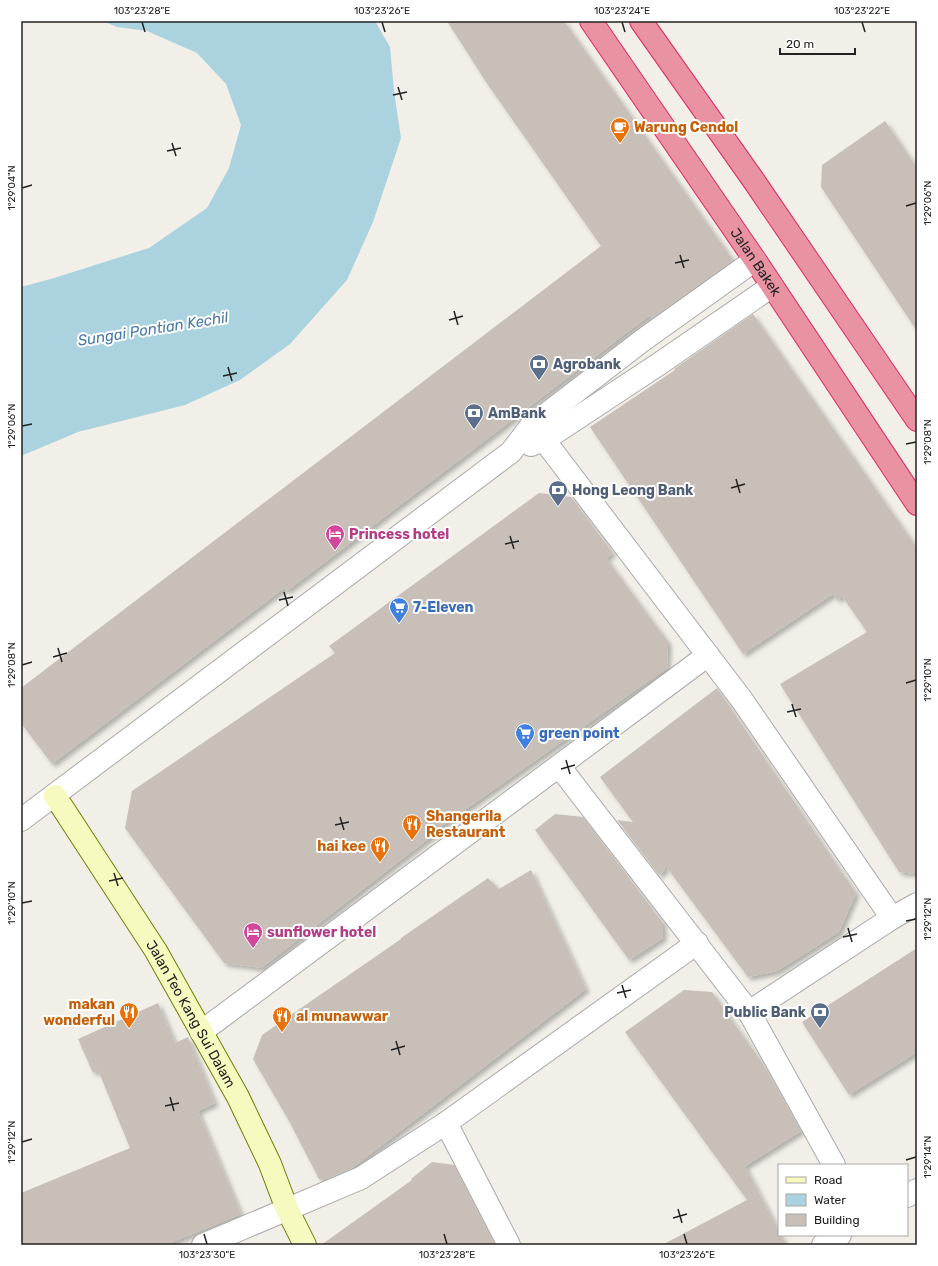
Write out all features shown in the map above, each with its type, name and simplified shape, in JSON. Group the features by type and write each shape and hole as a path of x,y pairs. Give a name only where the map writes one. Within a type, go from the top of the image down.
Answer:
{"highway":[{"name":"Jalan Bakek","path":"591,21 755,260 917,504"},
{"path":"641,21 754,181 917,420"}],"street":[{"path":"538,433 643,340 755,260"},
{"path":"21,820 55,796 511,452 538,433 659,364 772,286"},
{"path":"538,433 742,700 892,918"},
{"path":"201,1032 708,655"},
{"path":"559,766 750,1012 833,1164"},
{"name":"Jalan Teo Kang Sui Dalam","path":"55,796 156,951 238,1097 270,1164 287,1209 305,1245"},
{"path":"750,1012 892,918 917,904"},
{"path":"203,1245 361,1178 446,1123 697,943"},
{"path":"446,1123 509,1245"},
{"path":"908,1195 917,1190"},
{"path":"823,1245 838,1236"}],"water":[{"name":"Sungai Pontian Kechil","path":"103,21 375,21 390,47 394,91 401,138 373,222 347,280 290,344 240,380 185,405 78,432 21,456 21,287 149,248 207,208 229,168 241,125 226,84 197,53 147,31 117,27"}],"building":[{"path":"447,21 564,21 733,260 652,318 650,315 287,591 284,588 52,764 21,723 21,688 601,246 488,85"},
{"path":"885,121 917,168 917,331 821,187 822,165"},
{"path":"753,314 917,548 917,874 899,872 780,684 867,632 842,596 837,600 833,594 743,654 590,427 675,370 674,369"},
{"path":"539,493 571,497 613,553 606,558 668,642 667,668 436,830 437,832 261,968 224,963 125,828 132,791 335,653 329,646"},
{"path":"717,688 856,893 839,932 777,971 748,977 665,865 664,871 659,875 617,820 633,822 600,777"},
{"path":"555,814 583,817 663,923 663,938 629,960 535,830"},
{"path":"531,870 586,989 352,1168 327,1179 319,1179 289,1121 253,1059 262,1035 488,878 499,889"},
{"path":"917,948 917,1052 849,1095 802,1022"},
{"path":"684,990 712,992 765,1067 801,1131 745,1166 778,1229 778,1236 782,1236 786,1245 662,1245 747,1200 625,1032"},
{"path":"158,1003 175,1043 188,1037 215,1103 198,1111 241,1214 165,1245 21,1245 21,1193 130,1148 98,1070 93,1073 78,1039"},
{"path":"432,1162 454,1165 495,1245 321,1245 412,1180 411,1179"}],"place":[{"name":"Warung Cendol","path":"620,144"},
{"name":"Agrobank","path":"539,381"},
{"name":"AmBank","path":"474,430"},
{"name":"Hong Leong Bank","path":"558,507"},
{"name":"Princess hotel","path":"335,551"},
{"name":"7-Eleven","path":"399,624"},
{"name":"green point","path":"525,750"},
{"name":"Shangerila Restaurant","path":"412,841"},
{"name":"hai kee","path":"380,863"},
{"name":"sunflower hotel","path":"253,949"},
{"name":"makan wonderful","path":"129,1029"},
{"name":"Public Bank","path":"820,1029"},
{"name":"al munawwar","path":"282,1033"}]}
